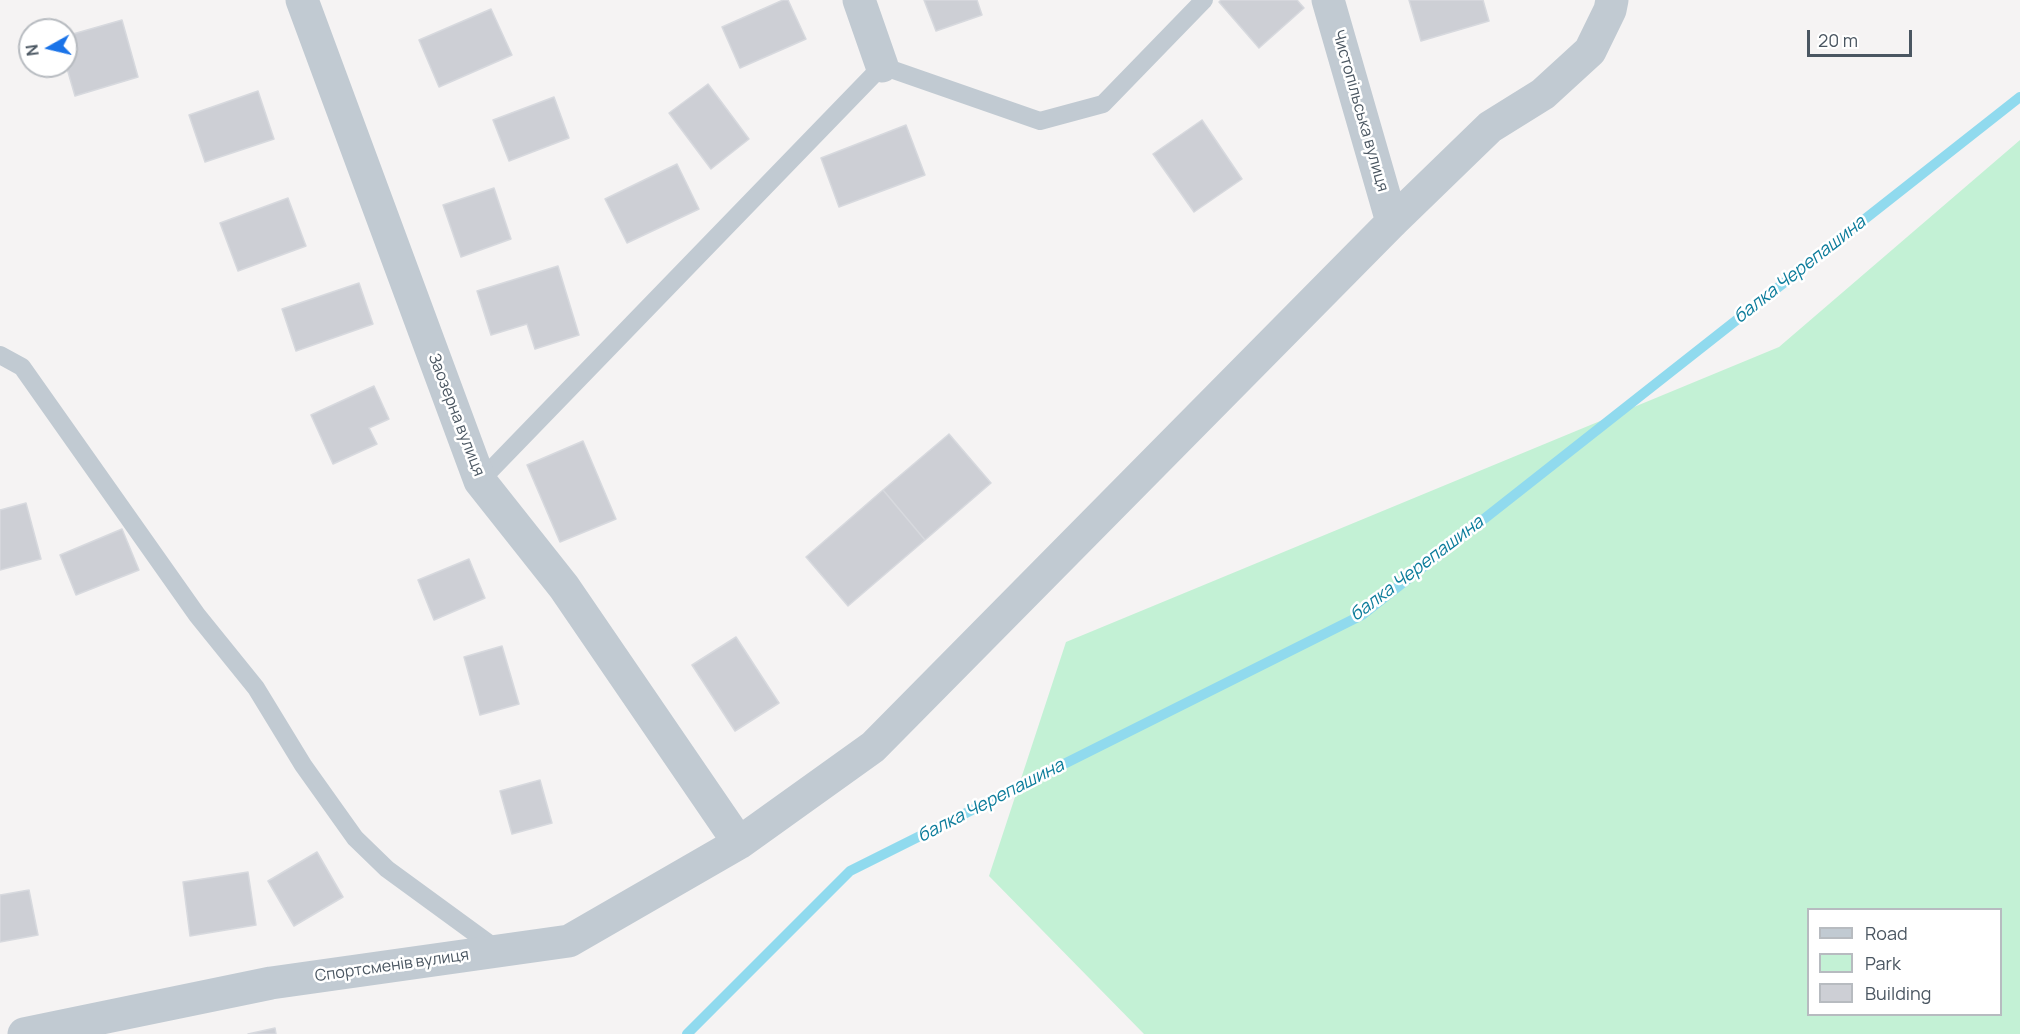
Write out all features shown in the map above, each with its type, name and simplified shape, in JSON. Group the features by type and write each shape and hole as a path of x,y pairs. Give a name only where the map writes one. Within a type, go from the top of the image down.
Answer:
{"street":[{"name":"Заозерна вулиця","path":"302,0 480,481 564,587 739,843"},
{"path":"859,0 882,66"},
{"name":"Чистопільська вулиця","path":"1328,0 1392,222"},
{"name":"Спортсменів вулиця","path":"24,1034 271,982 569,941 739,843 873,747 1392,222 1490,127 1543,94 1590,51 1610,10 1612,0"}],"lane":[{"path":"480,481 882,66 1040,121 1103,104 1204,0"},
{"path":"0,355 22,367 197,615 256,688 303,765 355,838 387,869 499,951"}],"green space":[{"path":"2020,140 2020,1034 1144,1034 989,876 1066,642 1779,347"}],"building":[{"path":"783,0 788,0 806,39 740,68 722,27"},
{"path":"924,0 977,0 982,15 936,31"},
{"path":"1221,0 1297,0 1304,8 1259,48 1219,2"},
{"path":"1409,0 1483,0 1489,21 1421,41"},
{"path":"491,9 512,55 439,87 419,40"},
{"path":"122,20 138,77 75,96 70,78 78,78 78,33"},
{"path":"708,84 749,139 711,169 669,113"},
{"path":"258,91 274,139 205,162 189,115"},
{"path":"554,97 569,138 509,161 493,120"},
{"path":"1202,120 1242,179 1194,212 1153,154"},
{"path":"906,125 925,175 839,207 821,158"},
{"path":"677,164 699,209 627,243 605,199"},
{"path":"494,188 511,239 461,257 443,205"},
{"path":"288,198 306,246 238,271 220,223"},
{"path":"558,266 579,335 535,349 527,324 491,335 477,291"},
{"path":"359,283 373,324 296,351 282,309"},
{"path":"374,386 389,419 369,428 377,444 333,464 311,415"},
{"path":"949,434 991,483 925,540 883,490"},
{"path":"583,441 616,519 560,542 527,465"},
{"path":"883,490 925,540 848,606 806,557"},
{"path":"26,503 41,559 0,570 0,510"},
{"path":"122,529 139,570 76,595 60,555"},
{"path":"469,559 485,598 434,620 418,580"},
{"path":"736,637 779,703 735,731 692,665"},
{"path":"502,646 519,704 480,715 464,657"},
{"path":"540,780 552,823 512,834 500,791"},
{"path":"317,852 343,897 294,926 268,881"},
{"path":"248,872 256,925 190,936 183,882"},
{"path":"29,890 38,935 0,942 0,895"},
{"path":"275,1028 276,1034 248,1034"}],"waterway":[{"name":"балка Черепашина","path":"687,1034 850,871 1362,615 2020,97"}]}
